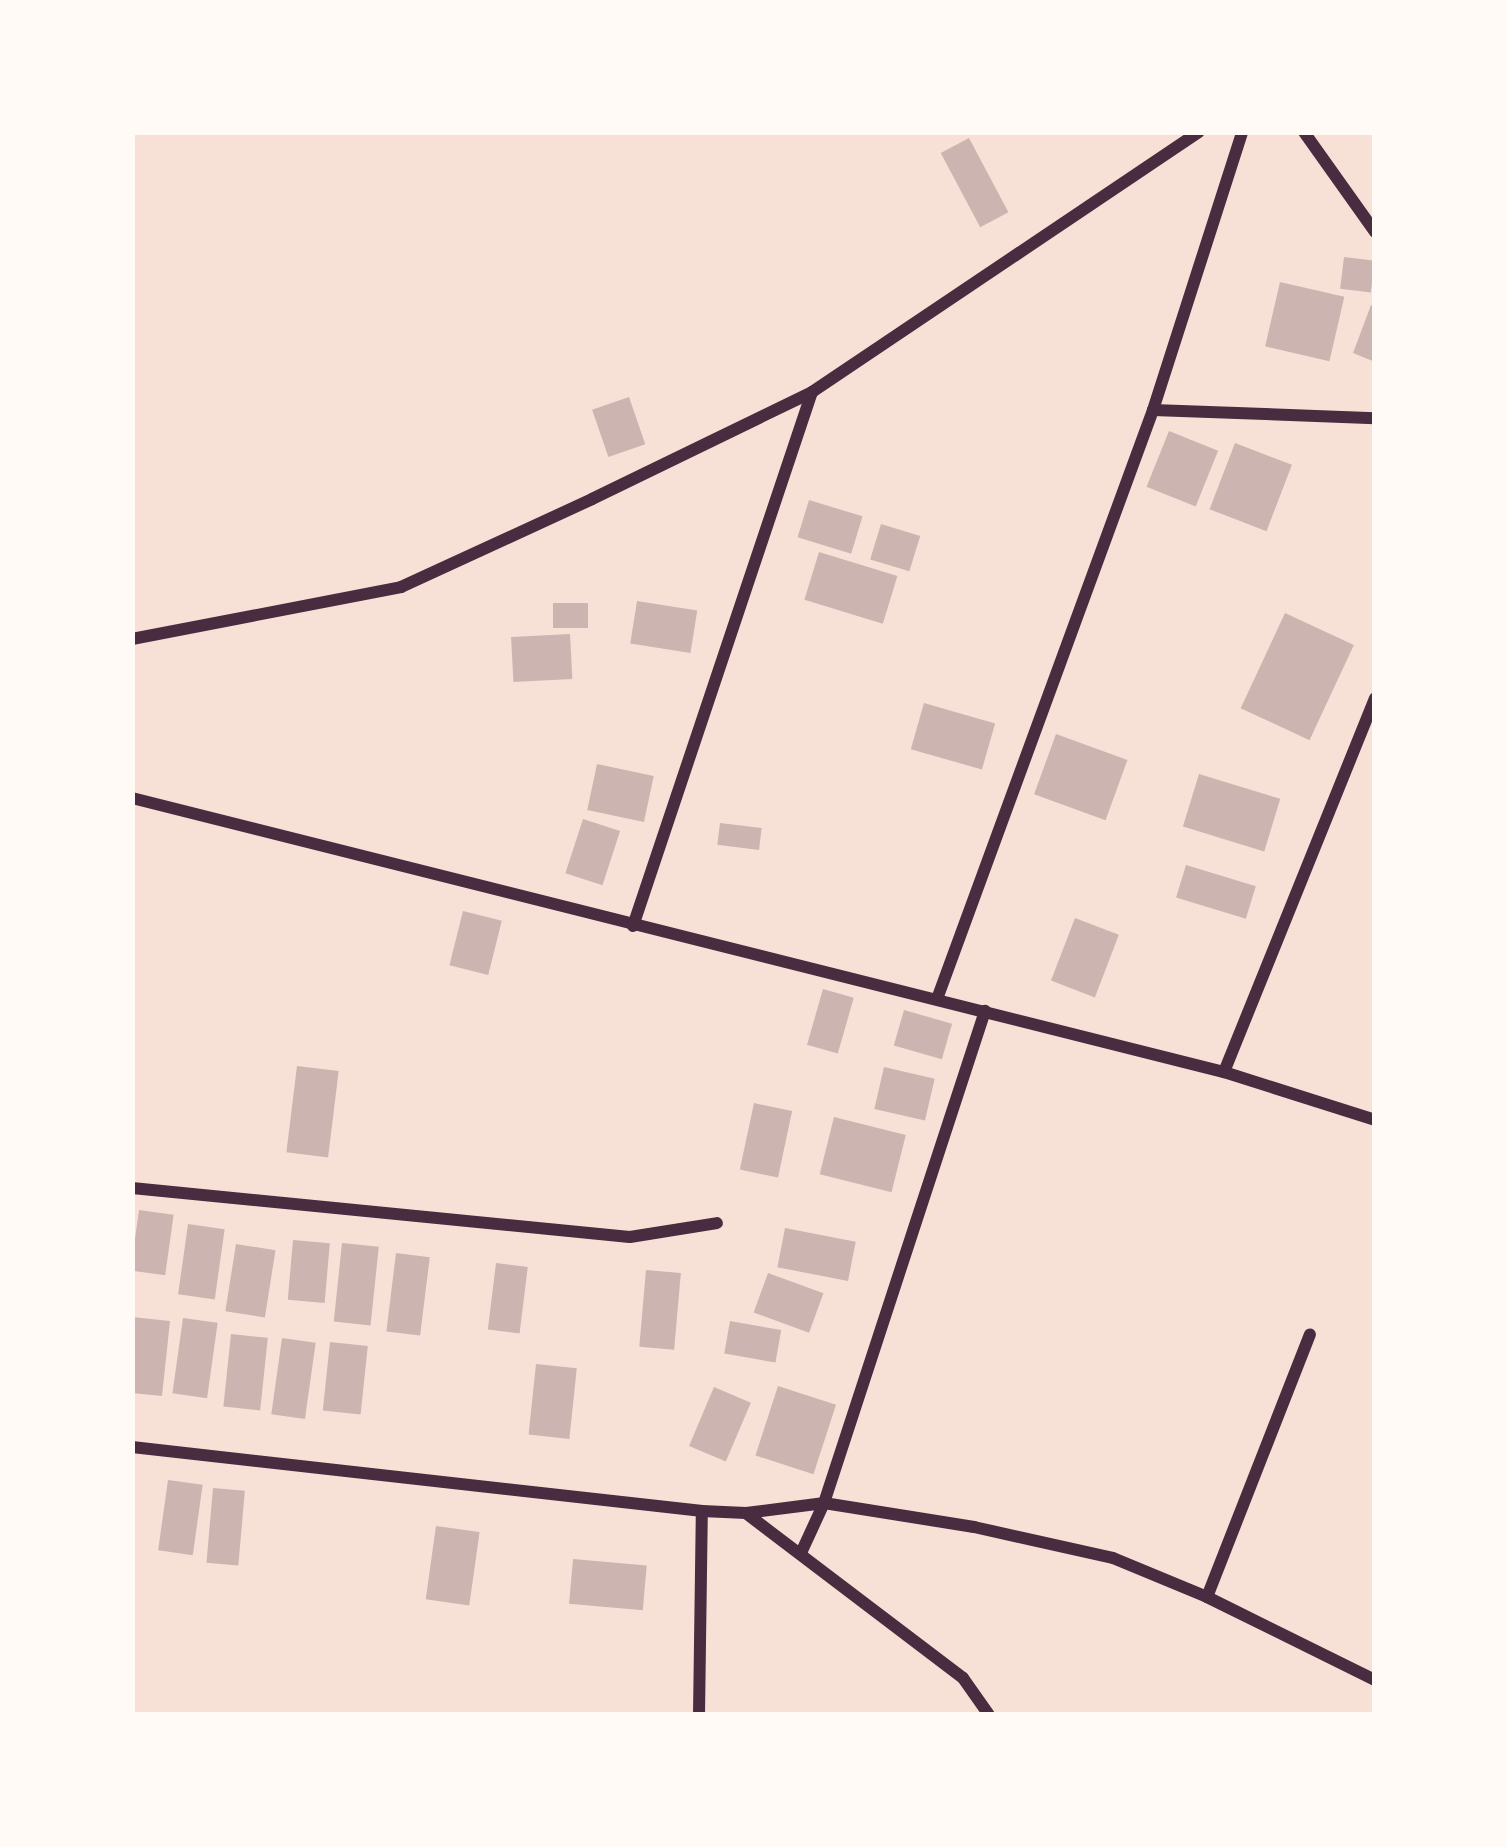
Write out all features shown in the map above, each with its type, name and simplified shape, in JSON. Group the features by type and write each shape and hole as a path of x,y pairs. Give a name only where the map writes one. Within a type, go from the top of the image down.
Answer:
{"street":[{"path":"132,639 401,587 812,392 1199,132"},
{"path":"937,999 1153,410 1242,132"},
{"path":"1304,132 1375,232"},
{"path":"633,926 812,392"},
{"path":"1153,410 1375,418"},
{"path":"1224,1072 1375,698"},
{"path":"132,798 1224,1072 1375,1120"},
{"path":"801,1553 824,1504 986,1011"},
{"path":"132,1188 630,1237 717,1223"},
{"path":"1207,1597 1310,1334"},
{"path":"132,1447 702,1511 746,1513 824,1504 974,1527 1113,1558 1207,1597 1375,1680"},
{"path":"699,1715 702,1511"},
{"path":"746,1513 963,1678 989,1715"}],"building":[{"path":"969,138 1008,212 980,227 941,153"},
{"path":"1344,257 1375,261 1371,293 1340,289"},
{"path":"1280,282 1344,297 1329,361 1265,346"},
{"path":"1371,305 1375,306 1375,362 1353,353"},
{"path":"629,397 645,444 608,457 592,410"},
{"path":"1169,431 1218,451 1196,506 1147,487"},
{"path":"1235,443 1292,465 1267,531 1210,509"},
{"path":"809,500 863,516 851,554 798,537"},
{"path":"881,524 920,536 909,571 870,559"},
{"path":"819,552 897,576 883,624 804,600"},
{"path":"637,601 697,611 691,653 630,643"},
{"path":"553,603 588,603 588,628 553,628"},
{"path":"1285,613 1354,645 1310,740 1241,708"},
{"path":"570,634 572,679 513,682 511,637"},
{"path":"924,703 995,723 982,770 911,749"},
{"path":"1056,734 1127,760 1106,820 1034,794"},
{"path":"597,764 654,776 644,822 587,810"},
{"path":"1199,774 1280,799 1264,851 1183,827"},
{"path":"583,819 620,831 602,885 565,873"},
{"path":"720,823 762,828 759,850 717,845"},
{"path":"1186,865 1256,886 1246,919 1176,898"},
{"path":"463,911 502,921 488,975 449,965"},
{"path":"1075,918 1119,935 1095,997 1051,981"},
{"path":"823,989 854,998 838,1054 807,1045"},
{"path":"904,1010 952,1024 942,1059 894,1046"},
{"path":"297,1066 339,1071 328,1157 286,1152"},
{"path":"884,1067 935,1079 925,1121 874,1109"},
{"path":"754,1103 792,1111 778,1178 740,1170"},
{"path":"834,1117 906,1135 892,1192 820,1174"},
{"path":"139,1210 174,1215 165,1275 132,1271"},
{"path":"188,1224 225,1229 215,1299 178,1294"},
{"path":"785,1228 856,1242 848,1281 777,1267"},
{"path":"293,1240 330,1243 325,1303 288,1300"},
{"path":"342,1243 379,1247 371,1325 334,1322"},
{"path":"236,1244 276,1250 265,1317 225,1311"},
{"path":"396,1253 430,1257 420,1336 386,1331"},
{"path":"496,1263 528,1267 520,1333 488,1330"},
{"path":"646,1270 681,1273 674,1350 639,1347"},
{"path":"768,1273 823,1293 809,1333 754,1312"},
{"path":"132,1317 170,1321 162,1396 132,1393"},
{"path":"183,1318 218,1323 207,1398 172,1393"},
{"path":"730,1321 781,1330 775,1363 724,1353"},
{"path":"231,1334 268,1338 260,1410 223,1407"},
{"path":"282,1338 316,1343 305,1419 271,1414"},
{"path":"330,1342 368,1346 361,1415 323,1411"},
{"path":"536,1364 577,1368 569,1439 529,1435"},
{"path":"778,1386 836,1405 813,1474 755,1455"},
{"path":"714,1387 751,1403 726,1462 689,1446"},
{"path":"168,1480 203,1485 193,1555 158,1550"},
{"path":"213,1488 245,1491 238,1566 206,1563"},
{"path":"436,1526 480,1532 469,1605 426,1599"},
{"path":"573,1559 647,1565 643,1610 569,1604"}]}
